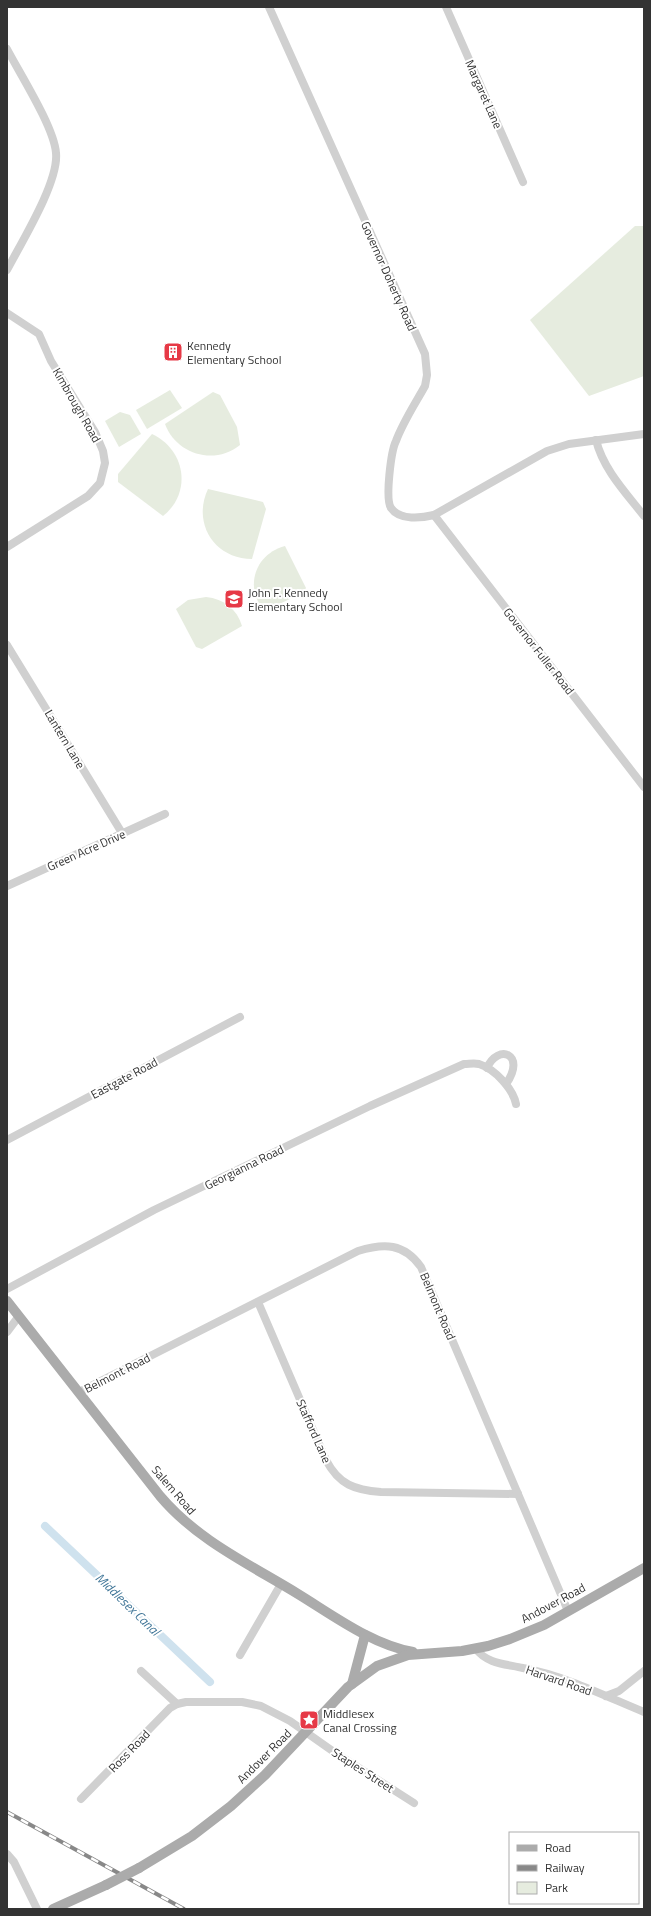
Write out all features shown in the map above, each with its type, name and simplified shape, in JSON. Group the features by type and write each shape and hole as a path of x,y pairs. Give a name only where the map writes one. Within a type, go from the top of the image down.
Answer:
{"main road":[{"name":"Salem Road","path":"7,1301 160,1496 178,1516 202,1536 365,1635 395,1648 417,1653"},
{"name":"Andover Road","path":"53,1909 139,1868 179,1844 218,1817 254,1786 352,1684 369,1671 384,1663 417,1653 451,1653 476,1649 526,1633 644,1568"},
{"path":"352,1684 365,1635"}],"street":[{"name":"Governor Doherty Road","path":"269,7 425,354 427,375 425,386 393,447 389,482 389,502 391,508 407,517 420,519 434,515"},
{"name":"Margaret Lane","path":"446,7 523,182"},
{"path":"7,49 48,127 57,154 53,178 7,270"},
{"name":"Kimbrough Road","path":"7,313 39,334 51,361 95,432 105,459 103,475 92,492 83,500 7,547"},
{"path":"434,515 547,450 569,444 644,434"},
{"path":"596,440 611,473 644,516"},
{"name":"Governor Fuller Road","path":"434,515 644,788"},
{"name":"Lantern Lane","path":"7,645 122,833"},
{"name":"Green Acre Drive","path":"7,886 165,814"},
{"name":"Eastgate Road","path":"7,1140 240,1017"},
{"path":"487,1068 490,1060 495,1056 502,1054 509,1056 514,1061 515,1068 506,1084"},
{"name":"Georgianna Road","path":"7,1289 154,1210 464,1064 481,1064 487,1068 512,1091 516,1104"},
{"name":"Belmont Road","path":"79,1392 347,1257 368,1248 384,1246 398,1248 412,1256 421,1267 425,1275 568,1611"},
{"name":"Stafford Lane","path":"258,1302 326,1460 334,1474 341,1480 355,1488 381,1492 518,1494"},
{"path":"7,1332 19,1316"},
{"path":"240,1655 281,1584"},
{"name":"Harvard Road","path":"476,1649 480,1654 490,1660 540,1672 606,1696 644,1712"},
{"path":"606,1696 619,1691 644,1671"},
{"path":"141,1672 177,1704"},
{"name":"Staples Street","path":"177,1704 186,1702 249,1703 261,1706 290,1721 334,1752 414,1803"},
{"name":"Ross Road","path":"81,1799 170,1708 177,1704"},
{"path":"7,1854 14,1862 37,1909"}],"green space":[{"path":"635,226 644,226 644,376 589,396 530,320"},
{"path":"170,390 182,408 147,429 136,410"},
{"path":"213,392 220,395 237,427 240,445 219,455 197,454 178,443 170,434 165,424"},
{"path":"120,412 130,415 141,434 119,447 105,421"},
{"path":"152,434 163,441 172,450 178,461 181,472 181,484 178,496 172,507 163,516 118,482 118,474"},
{"path":"208,489 263,502 266,509 252,559 227,553 217,546 210,537 205,526 203,514 204,502"},
{"path":"285,546 306,588 303,593 264,611 258,602 255,592 254,582 256,572 266,556"},
{"path":"206,597 219,600 229,606 237,615 242,626 202,649 196,647 176,609 188,600"}],"waterway":[{"name":"Middlesex Canal","path":"45,1526 210,1682"}],"railway":[{"path":"7,1812 184,1909"}],"place":[{"name":"Kennedy Elementary School","path":"173,352"},
{"name":"John F. Kennedy Elementary School","path":"234,599"},
{"name":"Middlesex Canal Crossing","path":"309,1720"}]}
